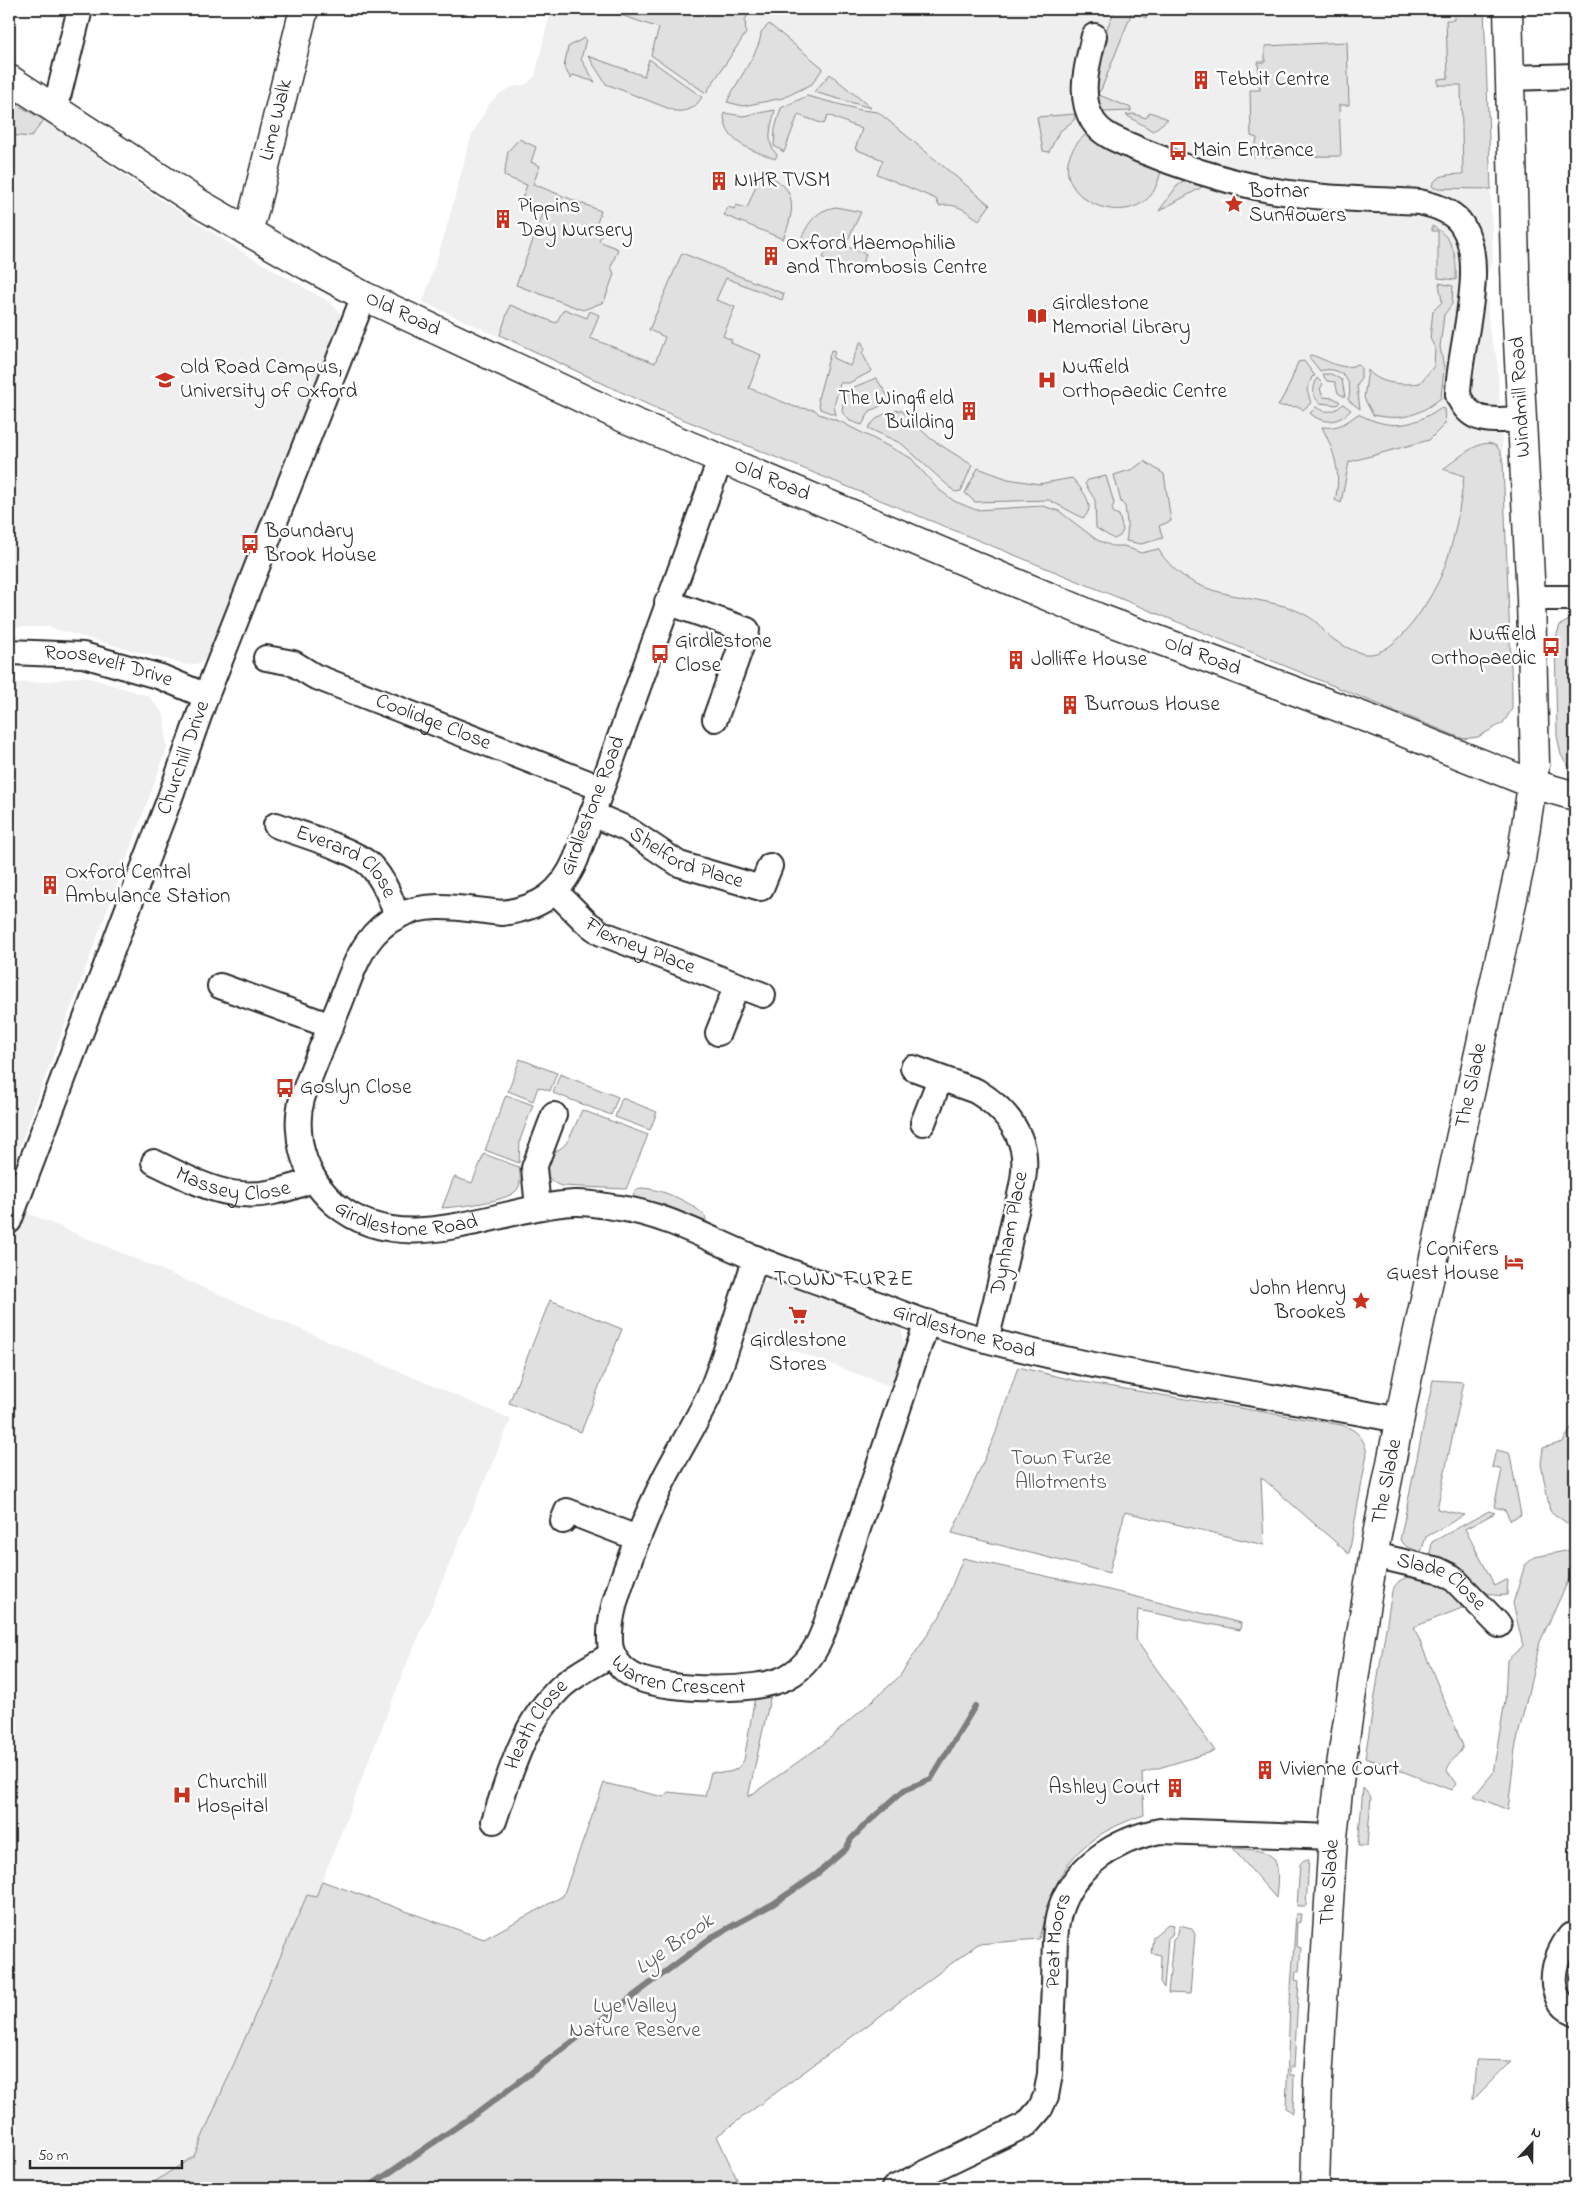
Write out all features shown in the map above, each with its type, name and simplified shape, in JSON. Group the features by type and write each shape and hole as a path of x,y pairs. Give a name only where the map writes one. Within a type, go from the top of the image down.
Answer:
{"main road":[{"name":"Lime Walk","path":"247,231 253,215 304,9"},
{"name":"Windmill Road","path":"1508,9 1508,78 1531,598 1535,765 1533,784"},
{"name":"Old Road","path":"9,79 200,204 364,296 618,415 720,460 1097,617 1370,719 1533,784 1575,796"},
{"name":"The Slade","path":"1316,2188 1319,2060 1333,1837 1341,1765 1374,1555 1400,1420 1520,866 1533,784"}],"street":[{"path":"52,106 59,93 80,9"},
{"path":"1094,36 1085,79 1085,96 1088,112 1103,133 1178,165 1260,188 1319,196 1419,202 1432,205 1453,216 1462,224 1472,250 1472,290 1458,395 1472,416 1481,419 1522,419"},
{"path":"1508,78 1575,76"},
{"name":"Churchill Drive","path":"9,1221 126,915 206,696 364,296"},
{"name":"Girdlestone Road","path":"720,460 568,877 556,892 536,904 513,911 493,912 435,907 420,908 397,917 382,926 365,945 331,1026 300,1108 300,1140 306,1165 326,1196 349,1214 369,1222 392,1227 422,1230 474,1223 538,1208 576,1203 624,1208 655,1216 756,1258 927,1322 986,1340 1126,1371 1339,1407 1400,1420"},
{"path":"1531,598 1575,598"},
{"path":"667,602 746,630 715,719"},
{"name":"Roosevelt Drive","path":"9,652 83,655 161,677 206,696"},
{"name":"Coolidge Close","path":"266,658 292,663 314,676 601,788"},
{"name":"Shelford Place","path":"592,814 627,829 668,859 694,869 740,880 761,888 770,866"},
{"name":"Everard Close","path":"276,825 360,858 369,864 383,883 397,917"},
{"name":"Flexney Place","path":"556,892 586,922 601,933 763,995"},
{"path":"718,1033 737,985"},
{"path":"220,986 331,1026"},
{"name":"Dynham Place","path":"913,1068 976,1091 993,1102 1007,1116 1023,1148 1024,1159 1021,1187 986,1340"},
{"path":"923,1122 940,1079"},
{"path":"538,1208 534,1168 554,1114"},
{"name":"Massey Close","path":"154,1162 196,1182 233,1195 247,1196 275,1192 314,1179"},
{"name":"Warren Crescent","path":"756,1258 721,1366 710,1392 663,1482 637,1538 614,1607 610,1638 612,1654 626,1671 636,1678 657,1683 696,1687 755,1687 787,1677 800,1669 817,1648 821,1639 927,1322"},
{"path":"562,1522 567,1511 637,1538"},
{"name":"Slade Close","path":"1374,1555 1438,1570 1452,1577 1498,1625"},
{"name":"Heath Close","path":"494,1821 522,1742 540,1710 562,1687 612,1654"},
{"name":"Peat Moors","path":"894,2188 1006,2135 1026,2124 1040,2109 1046,2096 1050,2074 1056,1940 1060,1911 1076,1881 1103,1853 1133,1838 1160,1831 1333,1837"},
{"path":"1570,1936 1559,1950 1555,1985 1559,2001 1565,2008 1575,2013"}],"shaded area":[{"name":"Nuffield Orthopaedic Centre","path":"551,9 1484,9 1493,261 1486,276 1489,330 1497,359 1503,462 1512,693 1512,709 1507,719 1478,737 1464,739 1451,734 653,407 423,302 445,233 471,137 489,104 499,94 512,87 527,84 535,76"},
{"name":"Old Road Campus, University of Oxford","path":"9,100 44,120 143,188 251,257 331,303 343,316 211,653 200,663 186,665 47,627 9,627"},
{"path":"84,676 148,696 164,714 167,749 9,1175 9,683 43,682"},
{"name":"Churchill Hospital","path":"9,1205 511,1419 401,1678 316,1897 307,1895 194,2156 145,2188 9,2188"},
{"path":"775,1275 900,1321 905,1350 892,1387 739,1330 751,1293"}],"green space":[{"path":"603,9 764,9 749,13 745,20 746,33 706,93 651,55 659,28"},
{"path":"1115,9 1146,9 1146,18 1132,12 1101,90 1098,93 1096,91 1101,43"},
{"path":"1454,9 1484,9 1491,189 1434,188 1432,186 1441,177 1463,174 1461,85 1438,85 1438,79 1448,78 1446,20 1454,20"},
{"path":"769,24 823,68 812,84 783,98 743,106 727,102 753,56 761,32"},
{"path":"584,38 586,39 581,59 595,82 573,75 571,79 564,67 568,47"},
{"path":"1347,42 1349,105 1339,105 1341,156 1253,157 1257,138 1251,136 1250,90 1260,90 1258,62 1265,62 1265,46"},
{"path":"588,56 644,76 649,59 702,97 691,108 684,111 675,111 606,84"},
{"path":"830,74 871,108 814,92"},
{"path":"1099,95 1131,108 1131,111 1103,112 1097,100"},
{"path":"807,96 861,110 878,112 990,205 979,220 956,206 939,206 936,199 877,174 883,160 855,149 862,129 828,115 824,124 798,115 784,152 774,146 775,129 781,108"},
{"path":"9,100 44,120 31,137 9,135"},
{"path":"775,110 770,139 773,150 777,155 775,159 740,144 729,132 725,123 724,113 743,116"},
{"path":"1150,112 1168,119 1153,131 1126,115 1134,114 1146,118"},
{"path":"1075,114 1074,120 1059,132 1049,152 1043,151 1037,117"},
{"path":"1085,135 1162,169 1152,194 1137,206 1119,210 1101,207 1085,199 1073,187 1067,171 1071,154"},
{"path":"519,139 536,147 531,162 540,166 533,184 601,211 595,229 603,232 599,241 618,249 611,267 614,274 604,302 583,310 516,285 543,214 520,204 527,185 504,176 508,151"},
{"path":"761,173 782,184 788,191 791,199 790,218 783,239 724,215 728,207 734,209 736,205 747,208"},
{"path":"1183,182 1195,183 1202,187 1159,211 1177,186"},
{"path":"836,207 861,212 845,246 866,254 859,273 823,258 826,251 800,241 806,229 818,214"},
{"path":"1432,226 1445,236 1453,248 1456,263 1456,280 1438,278 1438,231 1432,231"},
{"path":"682,253 784,294 782,300 726,278 716,300 735,307 723,336 732,340 731,343 761,355 749,388 795,407 815,410 819,414 841,422 911,458 937,488 954,501 976,510 1043,506 1059,511 1097,540 1112,546 1124,546 1141,553 1158,549 1170,565 1198,585 1214,591 1284,606 1301,612 1315,621 1336,641 1365,654 1377,653 1400,637 1429,599 1441,576 1453,540 1464,476 1443,469 1477,446 1486,443 1493,445 1499,450 1503,462 1512,709 1503,723 1478,737 1464,739 653,407 500,335 510,305 556,323 564,309 587,318 590,311 599,315 590,338 655,363 665,337 649,330"},
{"path":"1439,283 1453,286 1452,304 1444,315 1440,347 1444,368 1441,398 1425,409 1409,416 1383,417 1373,415 1364,398 1368,370 1379,379 1385,381 1413,384 1420,383 1434,366 1435,348 1430,338 1433,311 1442,302"},
{"path":"861,341 865,349 862,353 872,371 849,383 840,383 834,406 836,415 820,409 818,399 831,350 835,351 833,358 850,366"},
{"path":"1310,355 1339,366 1345,367 1357,364 1361,367 1361,378 1357,386 1360,409 1348,400 1349,386 1344,376 1333,370 1320,371 1309,357"},
{"path":"1304,361 1315,376 1312,377 1307,390 1311,403 1303,410 1300,407 1278,406 1289,386 1298,362"},
{"path":"1322,374 1331,374 1342,380 1345,397 1338,393 1335,382 1327,381"},
{"path":"876,378 891,401 870,411 862,425 850,421 842,412 844,395 851,394 852,388"},
{"path":"1317,378 1323,384 1320,389 1323,397 1334,398 1340,402 1337,405 1320,403 1317,400 1314,392"},
{"path":"1343,404 1351,410 1342,418 1336,420 1325,421 1310,413 1316,407 1323,411 1330,411 1337,409"},
{"path":"1440,408 1444,409 1445,424 1429,440 1349,462 1341,503 1335,500 1338,481 1336,462 1322,427 1342,425 1358,414 1380,423 1410,423"},
{"path":"901,410 931,439 972,465 961,491 955,492 902,444 868,428 883,415"},
{"path":"1144,461 1164,474 1171,521 1159,526 1163,538 1141,544 1126,541 1125,506 1121,502 1114,475 1133,469"},
{"path":"978,468 1008,479 1039,484 1072,478 1080,487 1089,509 1083,518 1049,500 975,502 965,493"},
{"path":"1106,476 1114,503 1112,509 1114,513 1119,515 1123,530 1120,536 1114,539 1096,528 1095,500 1085,484 1088,480"},
{"path":"1575,617 1575,771 1569,767 1561,755 1557,736 1555,640 1560,625"},
{"path":"520,1059 557,1073 550,1091 538,1087 533,1101 508,1091"},
{"path":"560,1074 618,1097 611,1115 553,1093"},
{"path":"506,1095 533,1105 520,1140 519,1163 485,1150"},
{"path":"622,1098 657,1112 650,1130 615,1117"},
{"path":"582,1110 648,1135 626,1189 561,1186 548,1177 545,1168 548,1159 567,1142"},
{"path":"484,1154 519,1167 520,1181 517,1190 512,1194 493,1201 442,1208 454,1177 472,1183"},
{"path":"640,1188 657,1190 684,1201 705,1216 707,1223 655,1204 632,1198 635,1191"},
{"path":"550,1300 622,1329 581,1432 509,1403"},
{"name":"Town Furze Allotments","path":"1018,1367 1077,1381 1342,1425 1352,1429 1362,1439 1367,1454 1349,1554 1261,1477 1264,1545 1125,1512 1109,1573 952,1533 995,1435"},
{"path":"1433,1380 1464,1382 1437,1509 1464,1515 1426,1537 1421,1552 1407,1547 1400,1540"},
{"path":"1575,1422 1575,1529 1550,1511 1541,1464 1543,1448 1563,1442"},
{"path":"1496,1450 1509,1453 1510,1455 1521,1515 1510,1520 1505,1510 1494,1507 1502,1470 1492,1467"},
{"path":"1489,1511 1495,1513 1465,1529 1495,1586 1508,1579 1507,1595 1490,1594 1480,1587 1459,1566 1430,1554 1432,1542"},
{"path":"1575,1544 1575,1566 1540,1642 1515,1749 1508,1810 1474,1796 1493,1773 1505,1700 1507,1660 1523,1646 1513,1603 1525,1565 1535,1557 1570,1550"},
{"name":"Lye Valley Nature Reserve","path":"963,1558 1105,1589 1241,1623 1240,1630 1138,1610 1136,1640 1215,1751 1142,1773 1144,1815 1120,1824 1101,1835 1084,1846 1071,1860 1052,1894 1039,1939 978,1944 717,2136 741,2188 145,2188 194,2156 307,1895 316,1897 322,1881 484,1939 563,1896 604,1783 664,1797 668,1792 705,1796 711,1772 730,1772 738,1768 744,1760 755,1696 771,1694 748,1797 822,1745 899,1677 940,1616"},
{"path":"1413,1576 1435,1582 1453,1595 1462,1608 1414,1627 1463,1746 1447,1770 1456,1784 1451,1790 1365,1757 1392,1591 1400,1580"},
{"path":"1363,1788 1371,1797 1367,1846 1358,1846"},
{"path":"1232,1848 1267,1853 1272,1857 1276,1863 1277,1872 1276,1898"},
{"path":"1304,1860 1309,1860 1306,1906 1297,1906 1300,1864"},
{"path":"1296,1914 1301,1914 1300,1922 1297,1923 1296,1946 1301,1948 1299,1971 1296,1971 1295,1980 1299,1981 1294,2067 1290,2067 1290,2075 1294,2075 1293,2113 1286,2108"},
{"path":"1168,1924 1174,1925 1172,1935 1168,1938 1164,1988 1160,1982 1161,1955 1151,1953 1153,1937"},
{"path":"1180,1925 1191,1928 1195,1934 1190,1994 1168,1993 1173,1940 1177,1936"},
{"path":"1575,1965 1575,2005 1568,2002 1564,1971 1568,1966"},
{"path":"1476,2060 1511,2061 1473,2100"}],"waterway":[{"name":"Lye Brook","path":"367,2188 480,2111 712,1937 773,1904 817,1874 846,1849 851,1839 904,1790 931,1779 975,1706"}],"place":[{"name":"Tebbit Centre","path":"1201,80"},
{"name":"Main Entrance","path":"1178,151"},
{"name":"NIHR TVSM","path":"719,181"},
{"name":"Botnar Sunflowers","path":"1234,204"},
{"name":"Pippins Day Nursery","path":"503,219"},
{"name":"Oxford Haemophilia and Thrombosis Centre","path":"771,256"},
{"name":"Girdlestone Memorial Library","path":"1037,316"},
{"name":"Old Road Campus, University of Oxford","path":"165,380"},
{"name":"Nuffield Orthopaedic Centre","path":"1047,380"},
{"name":"The Wingfield Building","path":"969,411"},
{"name":"Boundary Brook House","path":"250,544"},
{"name":"Nuffield Orthopaedic","path":"1551,647"},
{"name":"Girdlestone Close","path":"660,654"},
{"name":"Jolliffe House","path":"1016,660"},
{"name":"Burrows House","path":"1070,705"},
{"name":"Oxford Central Ambulance Station","path":"50,885"},
{"name":"Goslyn Close","path":"285,1088"},
{"name":"Conifers Guest House","path":"1514,1262"},
{"name":"John Henry Brookes","path":"1361,1301"},
{"name":"Girdlestone Stores","path":"798,1315"},
{"name":"Vivienne Court","path":"1265,1770"},
{"name":"Ashley Court","path":"1175,1788"},
{"name":"Churchill Hospital","path":"182,1795"}],"district":[{"name":"TOWN FURZE","path":"844,1280"}]}
